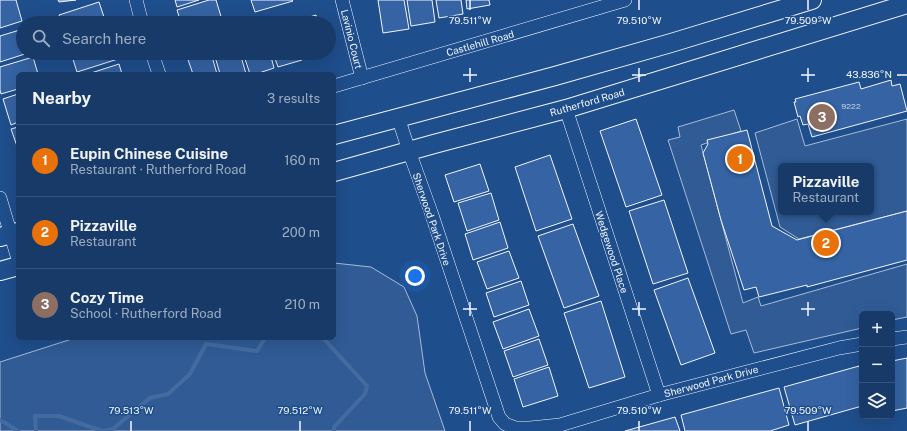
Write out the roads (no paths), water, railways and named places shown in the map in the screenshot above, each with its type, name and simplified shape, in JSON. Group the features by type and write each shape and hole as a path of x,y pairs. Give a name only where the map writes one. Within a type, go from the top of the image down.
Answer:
{"main road":[{"path":"336,134 555,76 671,43 812,0"},
{"name":"Rutherford Road","path":"336,171 566,109 907,4"},
{"path":"0,271 16,267"}],"street":[{"path":"136,0 140,16"},
{"name":"Lavinio Court","path":"342,0 362,78"},
{"name":"Castlehill Road","path":"336,85 626,0"},
{"path":"154,60 157,72"},
{"name":"Wedgewood Place","path":"566,109 659,395"},
{"name":"Sherwood Park Drive","path":"398,117 499,418 505,424 516,428 560,428 659,395 839,348 859,345"},
{"path":"0,198 16,253"},
{"path":"895,339 907,337"}],"waterway":[{"path":"36,431 35,416 59,416 102,431 113,429 150,398 168,394 190,374 206,344 257,351 264,340"},
{"path":"325,340 367,386 365,394 334,427 334,431"},
{"path":"0,420 18,431"}],"place":[{"name":"Cozy Time","path":"822,117"},
{"name":"Eupin Chinese Cuisine","path":"740,159"},
{"name":"Pizzaville","path":"826,243"}]}
